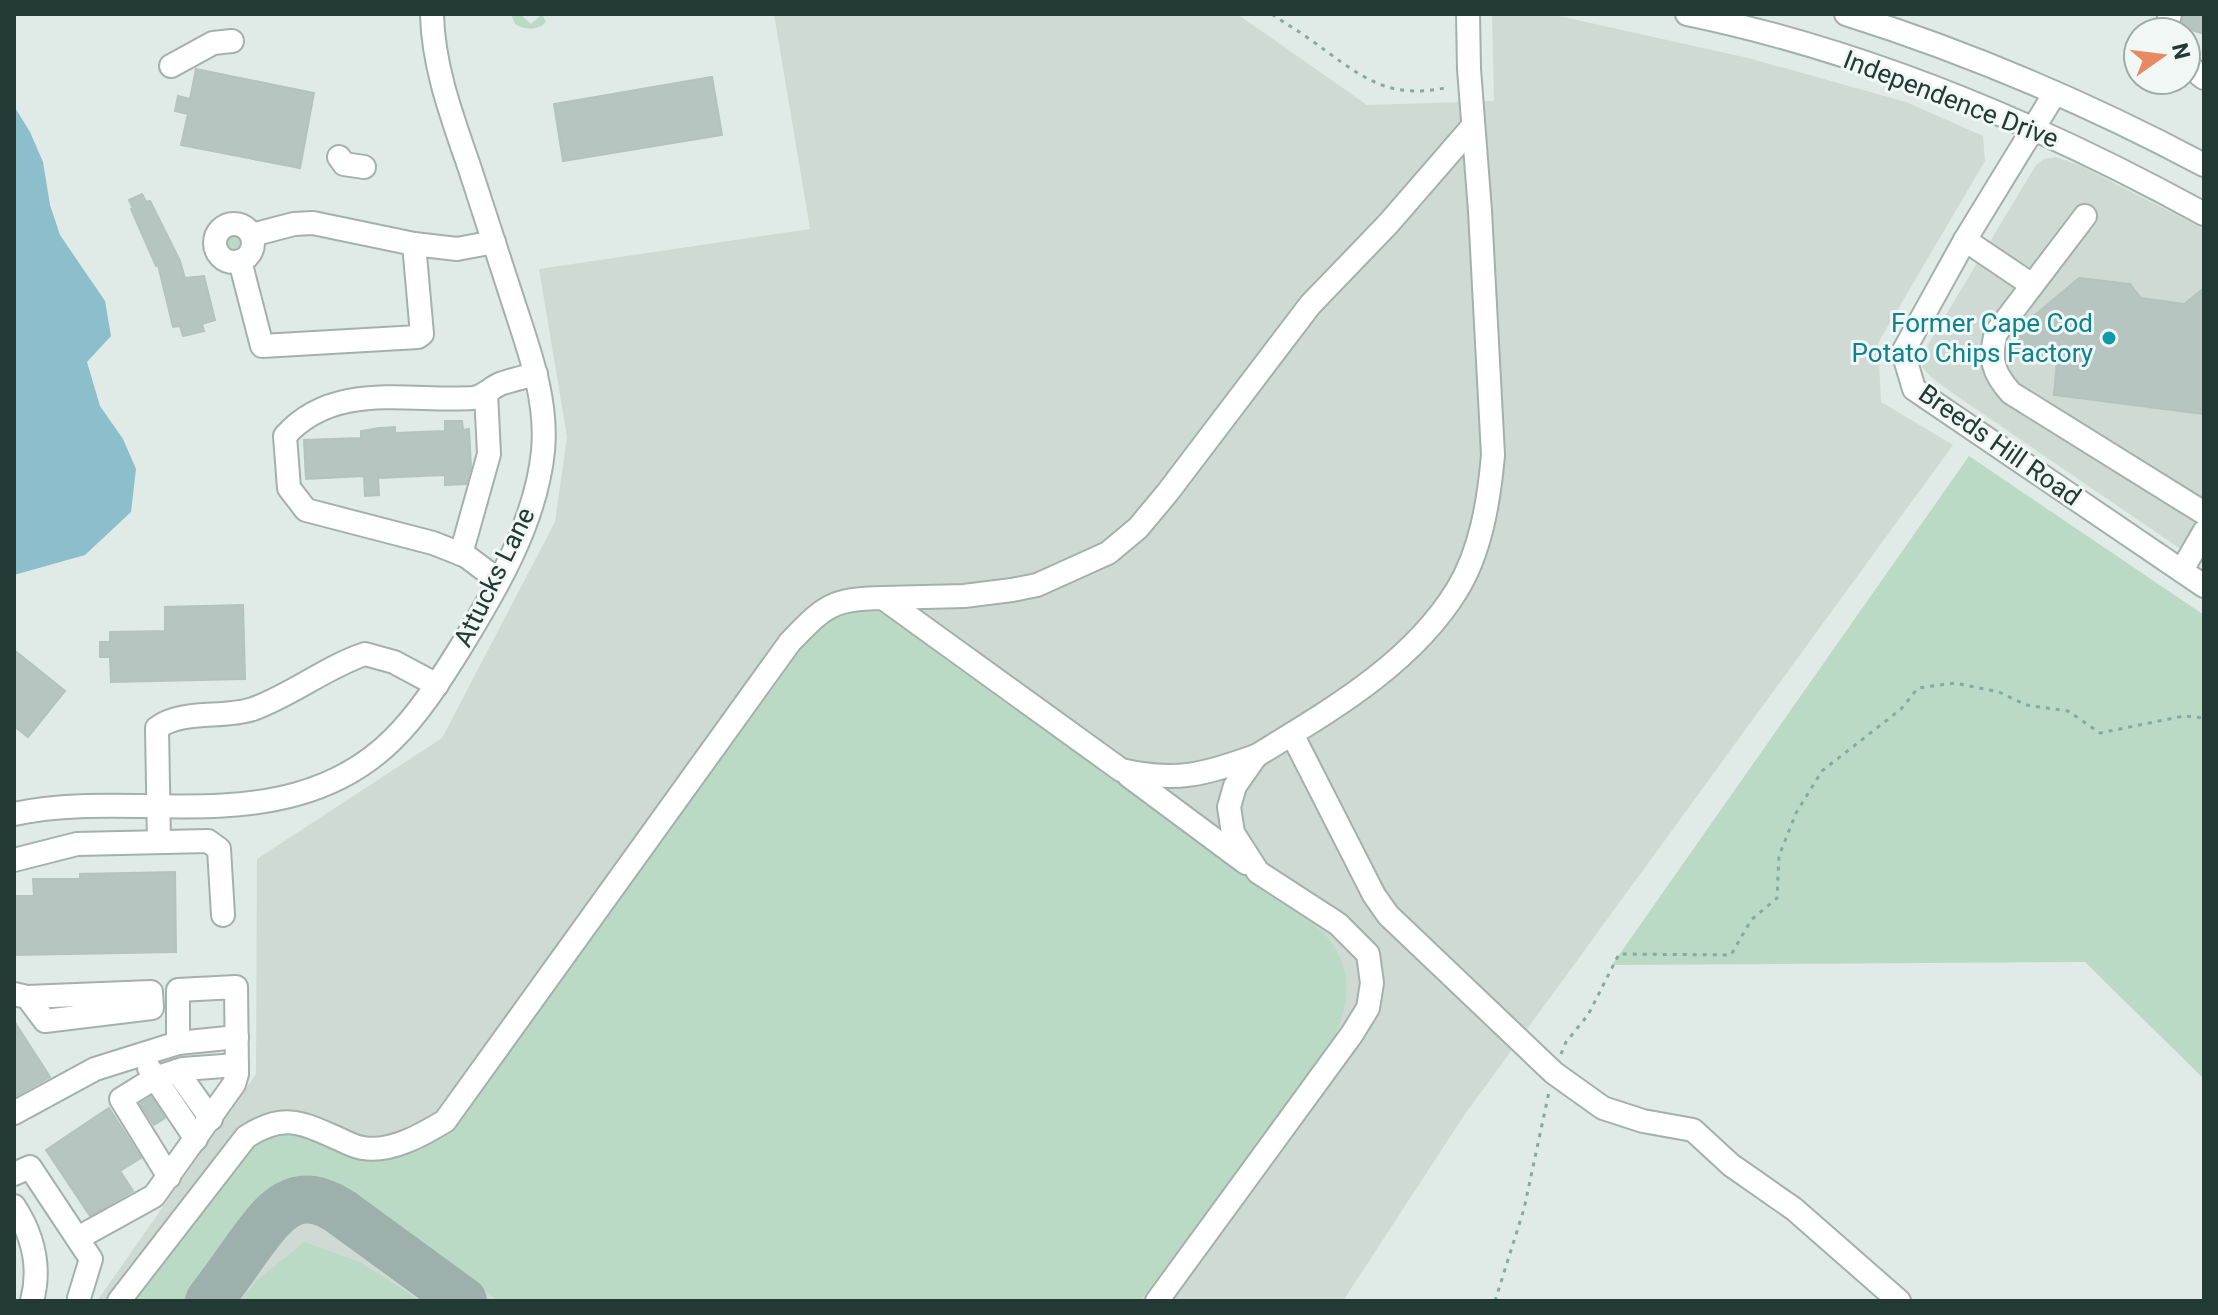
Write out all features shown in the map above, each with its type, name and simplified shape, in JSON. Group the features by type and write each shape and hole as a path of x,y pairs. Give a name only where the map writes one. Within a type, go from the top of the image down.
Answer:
{"street":[{"name":"Attucks Lane","path":"14,814 83,805 259,801 316,787 354,769 387,745 419,712 498,580 522,530 540,468 543,412 536,374 439,70 432,37 432,14"},
{"path":"1121,770 1152,777 1176,777 1213,770 1256,756 1398,660 1431,627 1458,588 1475,547 1489,495 1493,455 1468,14"},
{"name":"Independence Drive","path":"1687,14 1845,58 1976,104 2128,172 2204,214"},
{"name":"Independence Drive","path":"1846,14 1975,60 2055,93 2140,131 2204,165"},
{"path":"171,66 213,43 232,41"},
{"name":"Breeds Hill Road","path":"2055,93 1965,240 1903,352 1914,389 2204,586"},
{"path":"119,1301 246,1137 263,1126 282,1122 305,1124 361,1148 378,1149 425,1133 445,1121 790,642 820,611 844,601 964,596 1024,588 1075,570 1108,553 1138,528 1310,305 1388,224 1473,126"},
{"path":"339,157 344,164 364,167"},
{"path":"2085,216 1996,333 1991,358 1993,368 2011,393 2204,513"},
{"path":"252,235 294,224 313,223 414,244 457,249 494,242"},
{"path":"237,224 252,235 251,253 240,261 229,261 216,248 217,236 225,226 237,224"},
{"path":"1965,240 2032,285"},
{"path":"240,261 262,346 418,337 422,331 414,244"},
{"path":"498,580 461,554 433,543 306,510 289,488 285,436 297,423 328,405 363,397 478,398 499,385 536,374"},
{"path":"461,554 489,454 486,393"},
{"path":"2182,570 2204,532"},
{"path":"883,598 1258,872 1338,924 1368,954 1372,983 1368,1008 1157,1301"},
{"path":"159,842 157,728 169,719 226,715 255,708 365,654 394,662 437,685"},
{"path":"1292,734 1374,895 1388,915 1554,1073 1603,1108 1643,1121 1693,1130 1731,1165 1794,1209 1899,1301"},
{"path":"1256,756 1235,786 1229,807 1233,833 1258,872"},
{"path":"14,860 77,844 208,841 219,849 223,915"},
{"path":"78,1238 154,1196 234,1084 237,1065 236,987 178,990 178,1043"},
{"path":"151,992 152,1008 45,1021 21,996 151,992"},
{"path":"14,1113 95,1069 178,1043 237,1037"},
{"path":"140,1055 196,1139"},
{"path":"169,1177 121,1099 155,1078 177,1071 237,1065"},
{"path":"177,1071 211,1119"},
{"path":"14,1174 30,1167 91,1259 79,1298"},
{"path":"14,1206 30,1237 36,1266 32,1301"},
{"path":"30,1237 63,1216"}],"path":[{"path":"1272,14 1361,76 1384,87 1420,92 1437,89 1451,86 1469,69"},
{"path":"1495,1301 1524,1209 1554,1073 1566,1042 1588,1015 1619,954 1731,955 1751,920 1777,898 1779,856 1796,813 1822,771 1901,709 1918,688 1955,683 1999,692 2026,705 2068,711 2100,733 2184,716 2204,718"}],"shaded area":[{"path":"774,14 1237,14 1367,105 1494,101 1492,14 1550,14 1748,58 1906,102 1983,136 1985,161 1878,343 1881,402 1953,445 1463,1117 1343,1301 97,1301 256,1074 257,859 442,738 555,522 567,437 539,269 810,229"},
{"path":"2056,157 2081,166 2204,229 2204,565 1951,392 1922,367 1923,353 2036,165 2044,159"}],"green space":[{"path":"511,14 520,14 531,24 542,14 546,22 531,29 515,24"},
{"path":"234,231 242,234 245,242 242,250 234,253 226,250 223,242 226,234"},
{"path":"1969,456 2204,615 2204,1079 2085,962 1612,965"},
{"path":"879,612 1129,784 1323,932 1341,960 1345,975 1345,1004 1328,1050 1140,1301 499,1301 353,1195 323,1180 305,1178 279,1184 259,1198 184,1301 118,1301 207,1176 262,1138 281,1132 423,1145 793,652 812,633 831,621 852,614"},
{"path":"304,1242 360,1262 421,1301 240,1301 256,1281"}],"water":[{"path":"14,106 43,162 50,205 60,235 105,301 111,336 87,362 100,406 123,439 136,469 131,512 85,555 14,575"}],"building":[{"path":"2204,14 2204,34 2202,16 2184,16"},
{"path":"196,69 314,93 300,168 181,145 188,114 175,111 178,96 190,99"},
{"path":"712,77 722,135 563,161 554,104"},
{"path":"142,194 146,202 150,201 180,261 185,278 204,276 215,320 202,324 204,331 183,336 180,326 173,327 158,265 131,209 129,200"},
{"name":"Former Cape Cod Potato Chips Factory","path":"2079,278 2130,284 2141,298 2184,304 2204,288 2204,414 2054,395 2057,360 2011,354 2015,331 2024,319 2035,315"},
{"path":"445,421 462,421 463,430 469,429 471,467 466,484 445,485 445,475 378,478 379,495 365,496 364,476 306,479 304,440 361,438 361,431 379,428 395,427 395,433 445,431"},
{"path":"243,605 245,679 111,682 110,657 100,657 100,642 110,642 110,632 165,631 165,607"},
{"path":"14,650 65,691 28,737 14,726"},
{"path":"175,872 176,952 14,955 14,896 34,896 33,879 80,879 80,874"},
{"path":"14,1021 50,1077 14,1097"},
{"path":"151,1097 165,1118 154,1125 140,1104"},
{"path":"109,1108 141,1158 120,1171 133,1191 90,1216 46,1150"}],"taxiway":[{"path":"209,1301 266,1224 286,1206 310,1200 325,1203 341,1212 463,1301"}],"place":[{"name":"Former Cape Cod Potato Chips Factory","path":"2109,338"}]}
